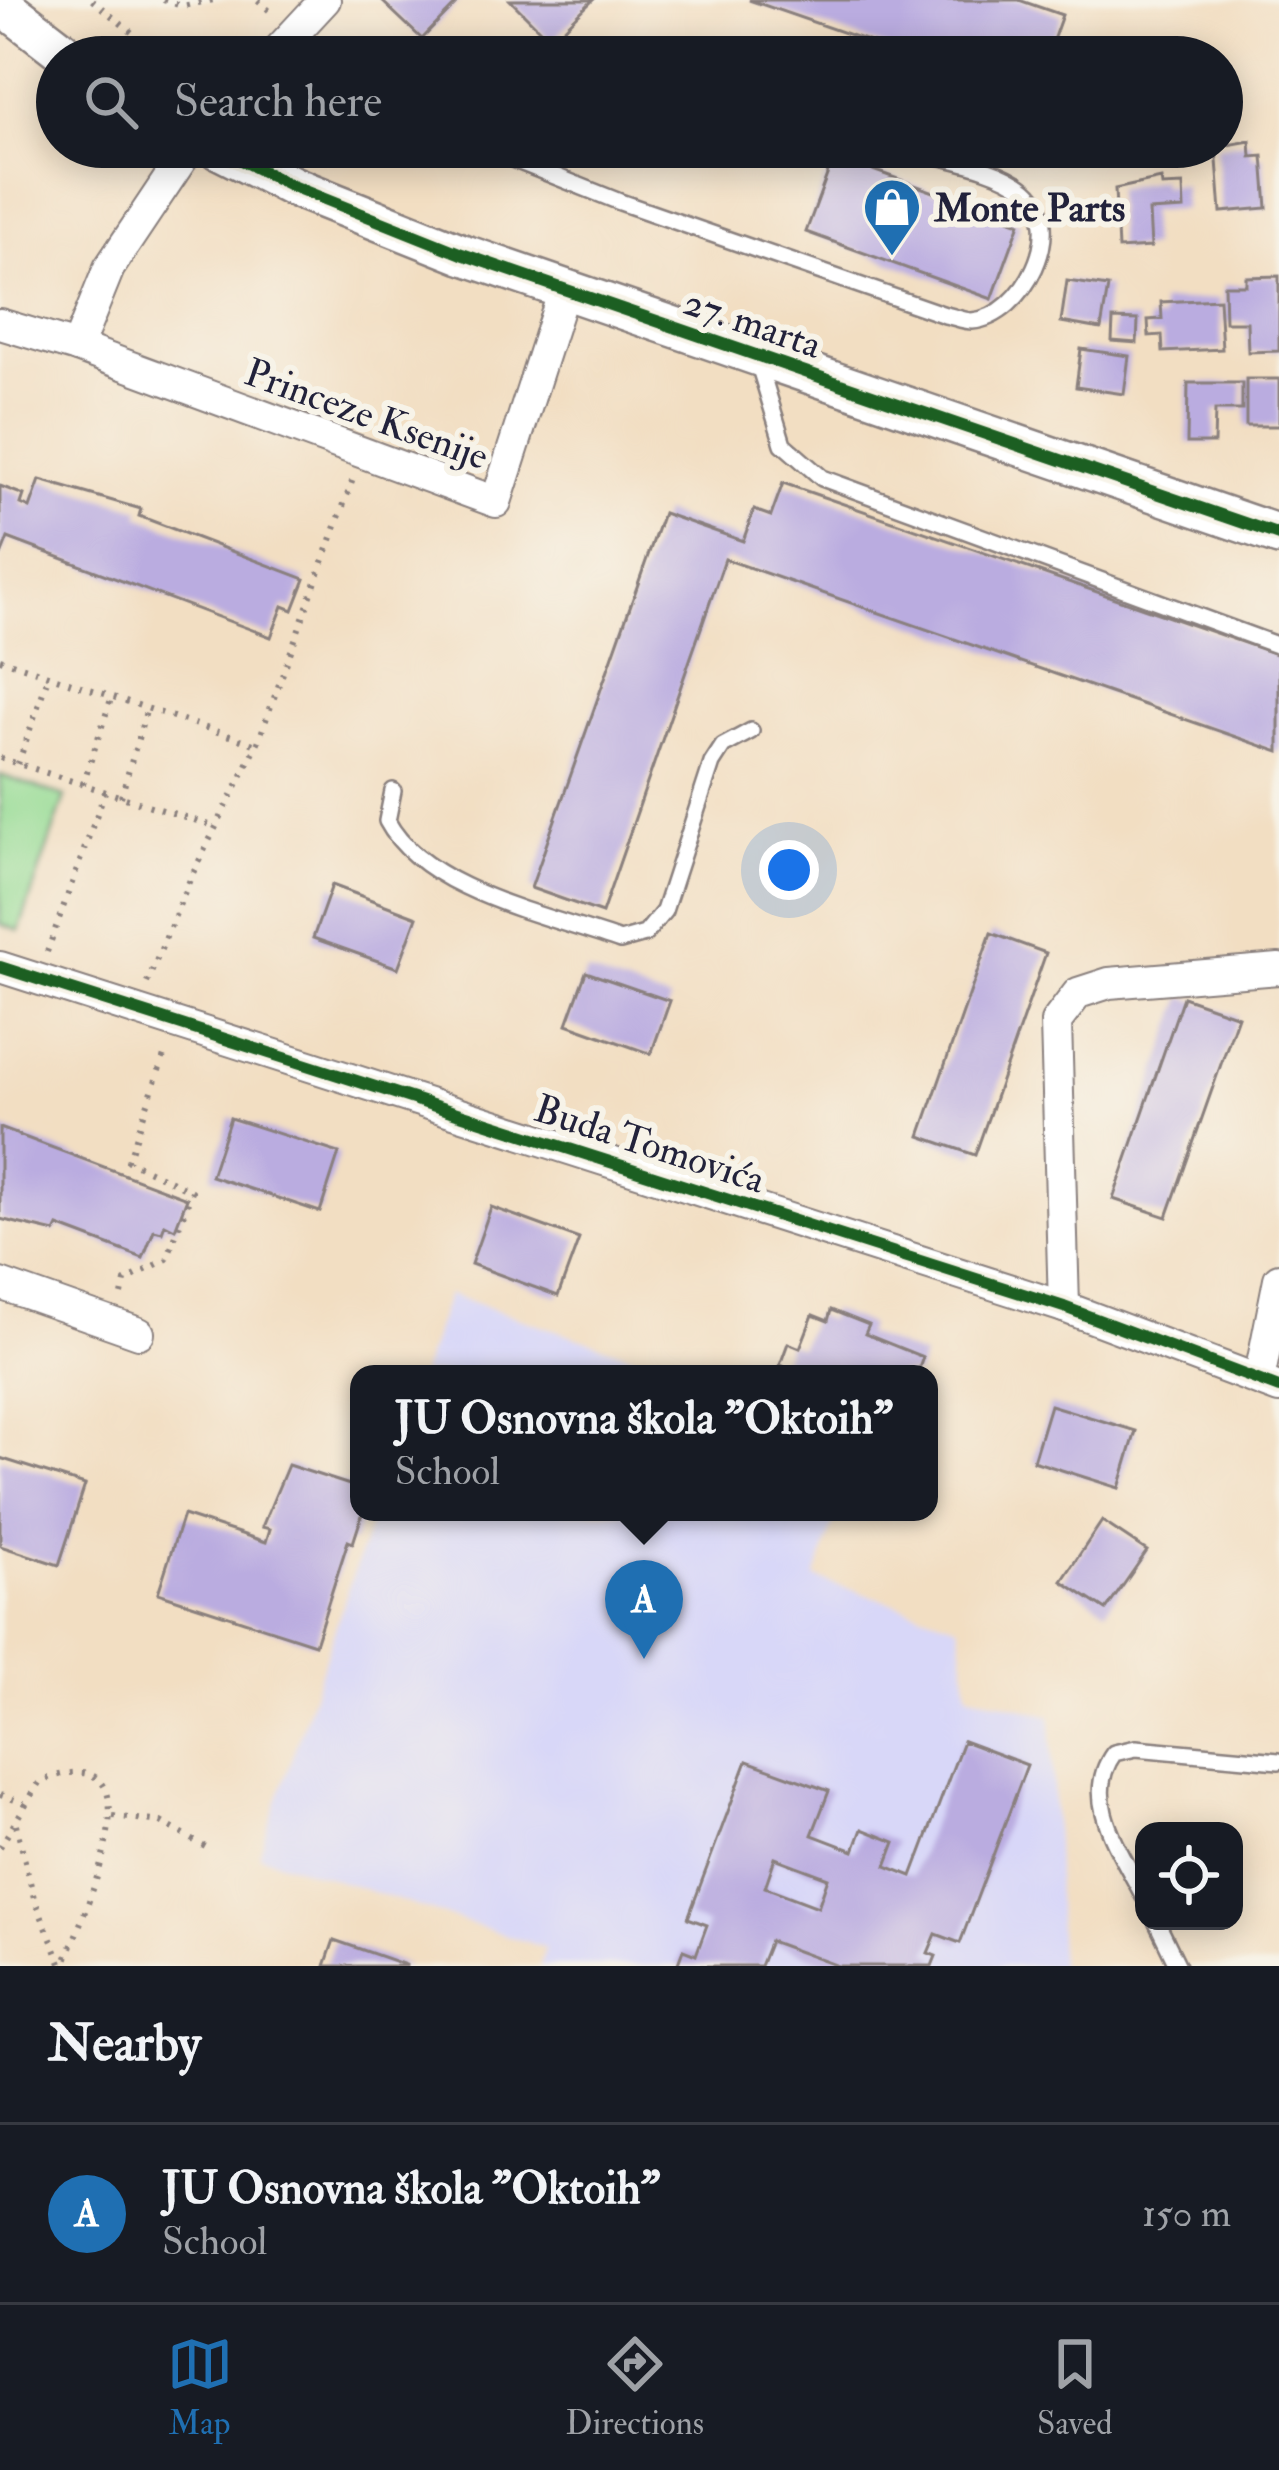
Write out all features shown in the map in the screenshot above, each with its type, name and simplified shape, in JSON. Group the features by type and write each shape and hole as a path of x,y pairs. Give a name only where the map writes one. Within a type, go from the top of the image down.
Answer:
{"street":[{"path":"291,36 325,0"},
{"path":"0,2 43,36"},
{"path":"77,347 109,268 176,168"},
{"name":"27. marta","path":"260,168 353,212 564,290 1279,535"},
{"name":"Princeze Ksenije","path":"0,325 77,347 496,502 564,290"},
{"name":"Buda Tomovića","path":"0,967 1064,1307 1269,1384"},
{"path":"1064,1307 1066,1230 1056,1022 1078,993 1108,983 1279,969"},
{"path":"1269,1384 1279,1279"},
{"path":"0,1284 127,1329"}],"lane":[{"path":"535,168 620,202 973,321 1000,310 1027,284 1042,245 1042,213 1025,190 962,168"},
{"path":"756,355 782,444 822,478 1279,646"},
{"path":"393,791 387,821 400,848 428,870 620,940 645,934 664,911 712,763 723,746 751,731"},
{"path":"1135,1878 1100,1802 1099,1784 1114,1753 1136,1748 1279,1761"},
{"path":"1160,1930 1178,1966"}],"path":[{"path":"92,0 136,36"},
{"path":"163,0 182,6 214,0"},
{"path":"136,1011 257,745 362,453"},
{"path":"0,659 257,745"},
{"path":"18,764 49,675"},
{"path":"83,785 112,696"},
{"path":"121,797 147,708"},
{"path":"0,758 217,827"},
{"path":"38,980 105,792"},
{"path":"127,1329 125,1281 167,1259 192,1191 128,1161 174,1024"},
{"path":"0,1847 40,1781 76,1774 94,1780 108,1795 113,1816 63,1966"},
{"path":"0,1795 24,1803"},
{"path":"113,1816 161,1822 207,1848"},
{"path":"15,1820 34,1898 63,1966"}],"shaded area":[{"path":"448,1294 659,1365 424,1365"},
{"path":"371,1521 834,1521 815,1578 959,1625 968,1693 1051,1716 1059,1966 540,1966 545,1948 259,1855"}],"green space":[{"path":"0,775 65,797 19,931 0,924"}],"building":[{"path":"381,0 460,0 425,36 419,36"},
{"path":"510,0 593,0 556,36 546,36"},
{"path":"749,0 1019,0 1062,15 1054,36 853,36"},
{"path":"1250,141 1251,157 1263,156 1267,208 1221,212 1218,168 1243,168 1243,142"},
{"path":"830,168 867,168 1020,223 992,299 806,232"},
{"path":"1161,179 1162,186 1183,185 1184,209 1149,211 1151,247 1118,249 1115,189"},
{"path":"1279,276 1279,351 1248,352 1247,322 1225,322 1224,285 1246,285 1246,277"},
{"path":"1067,281 1108,287 1101,329 1061,322"},
{"path":"1219,299 1222,349 1163,352 1162,335 1149,336 1148,320 1162,319 1161,302"},
{"path":"1113,319 1138,320 1137,343 1112,341"},
{"path":"1081,349 1129,356 1124,394 1076,387"},
{"path":"1246,379 1279,379 1279,426 1246,426"},
{"path":"1188,383 1242,383 1242,410 1215,410 1214,443 1187,443"},
{"path":"40,480 141,509 139,516 305,579 293,610 283,606 271,637 8,538 0,558 0,486 24,495 21,504 30,508"},
{"path":"783,483 1279,655 1279,752 725,559 602,913 531,888 663,513 743,541 754,510 771,516"},
{"path":"332,885 417,917 398,968 313,938"},
{"path":"991,933 1046,953 975,1155 920,1136"},
{"path":"586,972 670,1001 651,1054 567,1024"},
{"path":"1183,997 1238,1016 1167,1217 1113,1199"},
{"path":"230,1118 339,1153 320,1212 211,1176"},
{"path":"0,1128 187,1198 175,1229 165,1224 162,1232 154,1230 143,1258 58,1226 55,1232 0,1219"},
{"path":"491,1207 579,1239 558,1296 471,1264"},
{"path":"831,1310 869,1325 865,1334 923,1357 920,1365 780,1365 788,1343 800,1348 813,1315 828,1321"},
{"path":"1050,1405 1136,1431 1119,1488 1033,1461"},
{"path":"0,1458 85,1485 59,1565 0,1546"},
{"path":"288,1465 350,1485 350,1521 360,1521 353,1543 348,1541 315,1644 158,1593 183,1515 266,1542 270,1529 262,1527"},
{"path":"1102,1521 1147,1551 1106,1610 1062,1581"},
{"path":"963,1741 1027,1765 960,1943 936,1934 928,1953 936,1956 932,1966 838,1966 770,1941 760,1966 677,1966 683,1950 696,1955 707,1925 688,1918 747,1761 829,1791 812,1835 854,1851 862,1829 895,1842 886,1866 912,1876","holes":["775,1858 828,1878 818,1907 765,1887"]},
{"path":"334,1940 406,1965 406,1966 325,1966"}],"cycle path":[{"path":"256,168 462,254 1279,535"},
{"path":"0,967 1064,1307 1279,1388"}],"place":[{"name":"Monte Parts","path":"892,258"},
{"name":"JU Osnovna škola \"Oktoih\"","path":"644,1659"}]}
